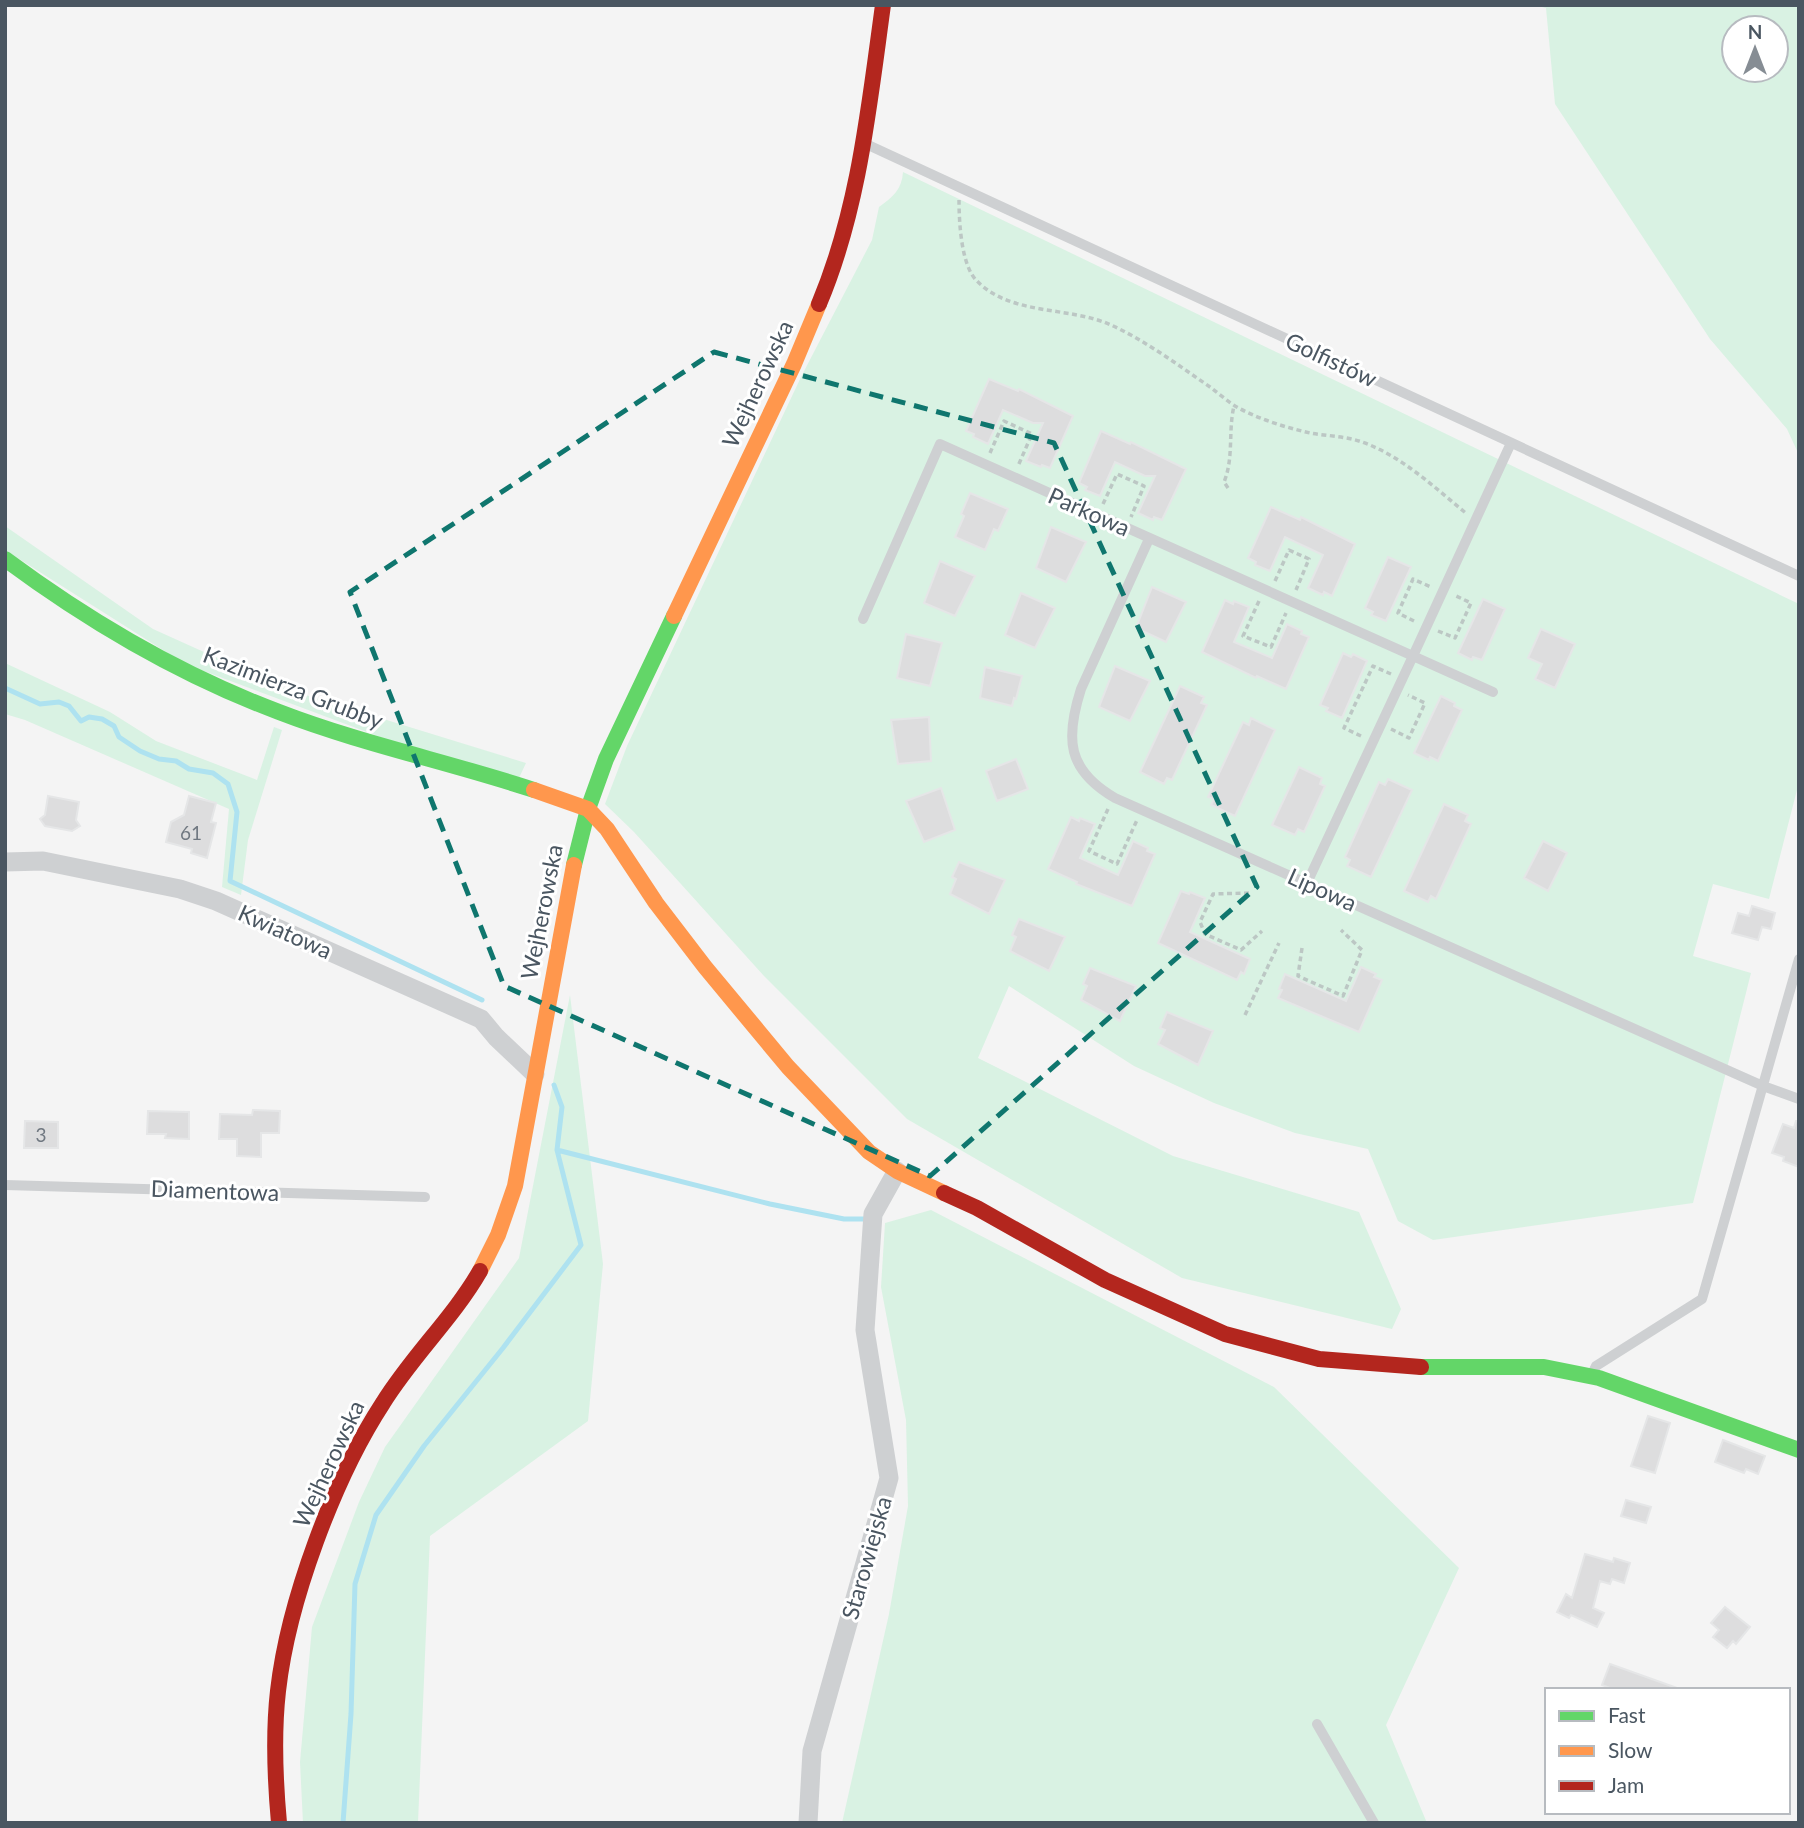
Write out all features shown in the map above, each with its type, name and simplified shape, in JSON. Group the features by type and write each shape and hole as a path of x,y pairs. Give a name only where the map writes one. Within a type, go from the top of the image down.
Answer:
{"street":[{"name":"Wejherowska","path":"278,1823 274,1763 278,1687 293,1615 315,1548 338,1488 373,1419 395,1383 469,1290 502,1229 515,1186 570,879 588,808 627,714 794,364 826,287 846,223 864,143 883,5"},
{"name":"Kazimierza Grubby","path":"5,559 121,638 236,695 321,727 588,808"},
{"path":"588,808 607,829 656,904 788,1067 869,1152 897,1171 977,1208 1105,1280 1225,1334 1319,1359 1417,1367 1544,1367 1590,1377 1799,1450"},
{"name":"Kwiatowa","path":"5,862 43,861 180,889 216,901 481,1019 535,1074"},
{"name":"Starowiejska","path":"808,1823 812,1751 889,1478 864,1329 873,1214 897,1171"}],"lane":[{"name":"Golfistów","path":"864,143 1799,576"},
{"path":"1307,883 1511,443"},
{"name":"Parkowa","path":"863,619 940,444 1493,692"},
{"name":"Lipowa","path":"1149,539 1072,714 1070,739 1075,760 1099,789 1763,1086 1799,1098"},
{"path":"1590,1377 1596,1366 1702,1299 1799,959"},
{"name":"Diamentowa","path":"5,1185 425,1197"},
{"path":"1317,1724 1374,1823"}],"path":[{"path":"960,187 960,218 968,264 974,279 986,290 1016,303 1091,317 1110,325 1173,361 1234,405 1263,419 1286,427 1362,442 1393,457 1474,520"},
{"path":"1228,488 1224,482 1230,466 1228,448 1234,405"},
{"path":"984,465 1004,421 1032,434 1013,477"},
{"path":"1098,516 1117,474 1144,486 1126,528"},
{"path":"1289,550 1310,559 1270,648 1243,636 1267,591 1289,550"},
{"path":"1413,579 1471,603 1455,638 1426,626 1398,613 1413,579"},
{"path":"1373,742 1344,728 1373,666 1425,703 1409,738 1381,724"},
{"path":"1113,797 1089,851 1118,864 1141,810"},
{"path":"1249,893 1213,894 1200,922 1205,934 1241,950 1262,931"},
{"path":"1302,948 1298,976 1343,996 1362,950 1340,930"},
{"path":"1245,1015 1279,943"}],"highlighted area":[{"path":"714,352 1054,443 1257,887 930,1176 504,986 350,592"}],"green space":[{"path":"1533,5 1799,5 1799,455 1787,429 1710,339 1555,104 1546,8"},
{"path":"903,172 1799,604 1799,782 1769,899 1713,884 1693,956 1751,973 1693,1203 1433,1240 1398,1221 1368,1149 1295,1133 1214,1103 1134,1066 1009,986 978,1058 1173,1156 1359,1212 1401,1309 1392,1329 1182,1278 907,1119 764,976 634,832 605,804 627,746 801,377 872,240 879,207 896,192"},
{"path":"5,526 153,629 286,689 526,763 519,778 391,741 185,664 5,550"},
{"path":"5,663 110,712 156,741 257,780 274,727 282,730 248,840 241,895 222,887 229,809 25,720 5,714"},
{"path":"570,995 603,1264 588,1421 430,1536 418,1823 303,1823 300,1762 312,1627 359,1502 385,1447 519,1258"},
{"path":"931,1210 1274,1387 1459,1568 1386,1725 1427,1823 842,1823 889,1614 908,1506 906,1420 881,1287 885,1223"}],"building":[{"path":"989,379 1018,391 1019,389 1073,416 1050,468 1026,461 1043,423 1033,423 1003,410 988,444 966,431"},
{"path":"1101,431 1130,444 1131,442 1186,469 1162,520 1154,517 1153,520 1138,513 1155,476 1145,476 1115,462 1100,496 1085,490 1087,487 1079,483"},
{"path":"970,493 1008,509 998,531 994,529 985,550 955,537"},
{"path":"1271,507 1300,520 1301,517 1355,544 1332,596 1308,588 1323,555 1285,537 1270,571 1255,565 1256,562 1248,558"},
{"path":"1051,527 1086,542 1066,582 1036,568"},
{"path":"1388,557 1411,567 1386,621 1371,615 1373,612 1365,608"},
{"path":"940,561 975,576 955,616 924,603"},
{"path":"1152,587 1186,602 1166,642 1136,628"},
{"path":"1021,593 1055,608 1035,648 1005,635"},
{"path":"1483,599 1505,609 1482,660 1473,657 1472,660 1458,653"},
{"path":"1225,600 1249,607 1234,642 1272,658 1287,624 1309,637 1286,689 1202,652"},
{"path":"1541,629 1575,644 1555,688 1535,679 1542,664 1528,658"},
{"path":"906,634 942,643 930,686 897,678"},
{"path":"1343,653 1351,657 1353,654 1367,661 1342,718 1326,711 1328,708 1320,705"},
{"path":"1115,666 1150,681 1130,721 1099,707"},
{"path":"985,667 1022,676 1012,706 980,698"},
{"path":"1180,686 1204,697 1201,703 1207,705 1172,780 1167,778 1164,784 1140,772"},
{"path":"1441,696 1462,710 1438,761 1430,757 1429,760 1414,753"},
{"path":"929,717 931,761 898,764 891,720"},
{"path":"1251,718 1275,730 1235,816 1211,805 1214,799 1208,797 1243,722 1249,725"},
{"path":"1016,759 1028,789 997,801 986,771"},
{"path":"1299,767 1322,778 1320,784 1325,786 1304,832 1298,829 1295,835 1272,825"},
{"path":"1388,779 1412,790 1371,877 1347,866 1350,860 1345,857 1379,782 1385,785"},
{"path":"941,788 955,830 924,842 906,801"},
{"path":"48,796 79,802 76,820 80,826 72,831 45,826 40,819 45,815"},
{"path":"189,796 216,803 211,822 216,823 207,858 191,853 192,849 166,842 171,822 184,815"},
{"path":"1444,804 1468,815 1465,821 1471,824 1436,899 1431,896 1428,902 1404,891"},
{"path":"1071,817 1095,824 1080,858 1118,875 1133,841 1155,854 1132,906 1076,884 1077,882 1048,869"},
{"path":"1543,841 1567,853 1548,891 1524,878"},
{"path":"959,862 1005,880 989,914 950,894 956,879 952,877"},
{"path":"1181,891 1205,898 1190,932 1250,959 1244,974 1241,972 1237,980 1158,943"},
{"path":"1752,906 1775,913 1771,929 1762,927 1758,940 1732,933 1738,913 1749,916"},
{"path":"1019,919 1065,937 1049,971 1010,951 1016,937 1012,935"},
{"path":"1361,967 1382,980 1359,1032 1278,998 1285,974 1346,1001"},
{"path":"1090,968 1136,986 1120,1021 1081,1000 1087,986 1083,984"},
{"path":"1167,1012 1213,1031 1198,1065 1158,1044 1165,1030 1160,1028"},
{"path":"253,1110 280,1111 279,1133 261,1133 261,1157 237,1156 237,1139 219,1139 220,1114 252,1115"},
{"path":"148,1111 189,1112 189,1139 165,1138 166,1134 147,1134"},
{"path":"25,1121 58,1122 58,1148 24,1148"},
{"path":"1796,1121 1799,1121 1799,1167 1772,1153 1783,1124 1794,1128"},
{"path":"1648,1416 1670,1423 1655,1473 1631,1466"},
{"path":"1723,1440 1765,1456 1758,1474 1746,1469 1744,1473 1715,1462"},
{"path":"1626,1500 1651,1507 1646,1523 1621,1516"},
{"path":"1585,1554 1613,1562 1614,1558 1630,1563 1624,1583 1612,1579 1610,1584 1600,1581 1593,1608 1604,1613 1597,1627 1571,1615 1569,1618 1557,1612 1566,1594 1572,1598"},
{"path":"1725,1607 1750,1627 1736,1644 1733,1641 1727,1648 1713,1637 1719,1630 1711,1623"},
{"path":"1610,1664 1677,1688 1610,1688 1602,1685"}],"waterway":[{"path":"5,688 40,704 59,702 69,706 81,721 89,717 102,719 114,726 119,737 140,751 159,759 176,761 189,769 213,773 228,784 237,812 230,881 482,1000"},
{"path":"343,1823 351,1714 355,1584 376,1515 424,1446 581,1245 557,1150 562,1107 554,1085"},
{"path":"557,1150 770,1204 844,1219 865,1219"}],"traffic: fast":[{"path":"5,559 70,604 137,645 242,697 342,734 534,790"},
{"path":"574,865 588,809 606,759 674,616"},
{"path":"1421,1367 1544,1367 1599,1378 1799,1450"}],"traffic: slow":[{"path":"674,616 794,364 819,304"},
{"path":"534,790 588,809 607,829 656,903 705,967 788,1067 869,1152 897,1171 944,1193"},
{"path":"480,1271 498,1235 515,1186 574,865"}],"traffic: jam":[{"path":"819,304 844,231 861,157 883,5"},
{"path":"944,1193 977,1208 1105,1280 1225,1334 1319,1359 1421,1367"},
{"path":"279,1823 275,1757 278,1691 292,1619 316,1542 347,1467 383,1403 458,1305 480,1271"}]}
